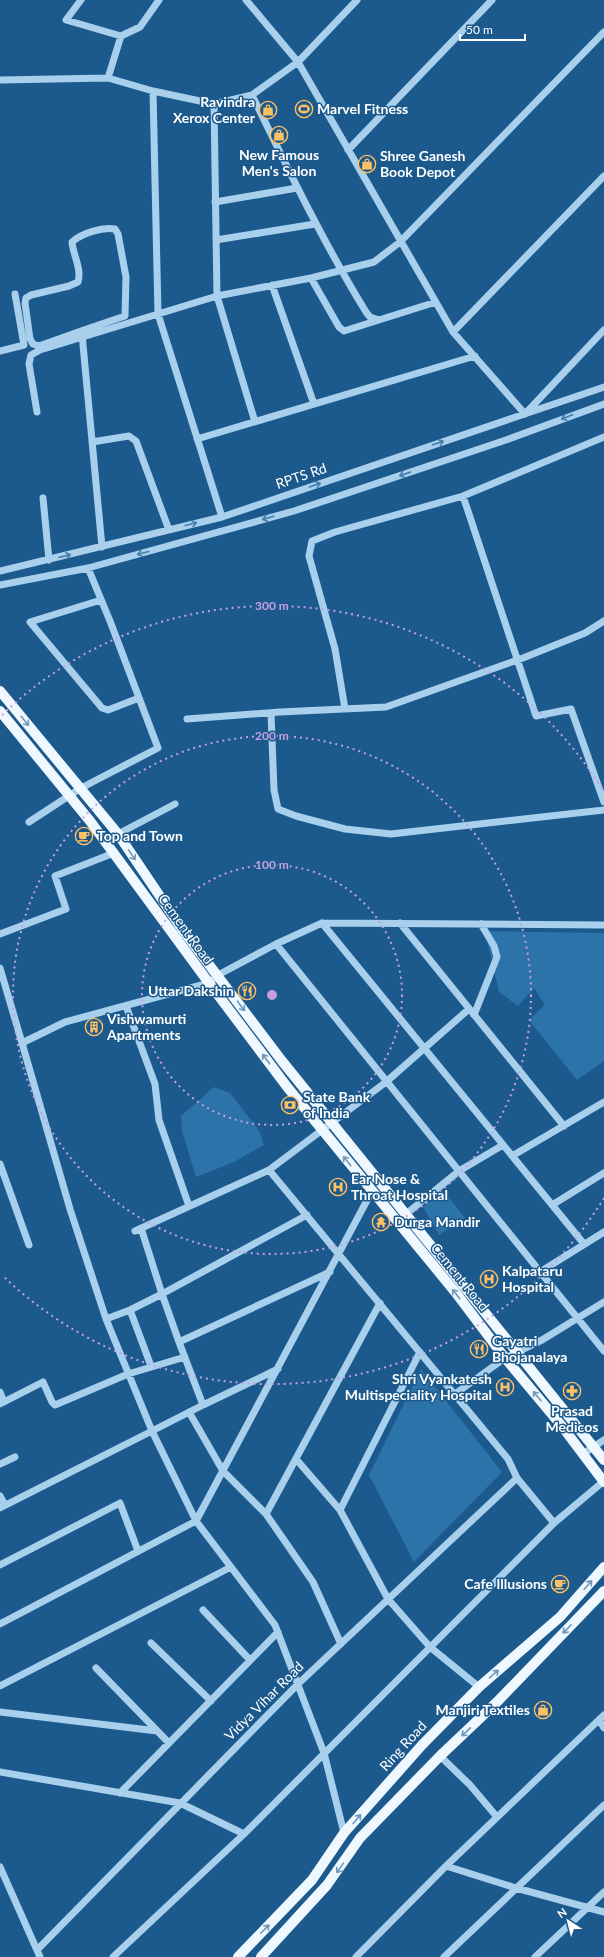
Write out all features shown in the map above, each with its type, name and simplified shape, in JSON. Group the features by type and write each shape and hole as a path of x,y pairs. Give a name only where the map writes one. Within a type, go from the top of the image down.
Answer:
{"main road":[{"name":"Cement Road","path":"0,691 118,834 182,929 282,1061 604,1460"},
{"name":"Cement Road","path":"0,711 69,795 114,853 209,984 322,1130 456,1293 505,1358 561,1425 604,1481"},
{"name":"Ring Road","path":"238,1957 312,1880 344,1834 422,1745 479,1687 560,1617 604,1567"},
{"path":"261,1957 327,1885 360,1838 440,1756 497,1702 604,1591"}],"street":[{"path":"81,0 66,20 121,36 140,27 159,0"},
{"path":"246,0 298,62 400,242 454,332 525,414 604,330"},
{"path":"0,80 108,78 153,91 214,104 252,95 298,62 357,0"},
{"path":"348,150 492,0"},
{"path":"121,321 126,316 126,277 118,234 115,229 107,228 78,237 72,242 73,252 80,276 78,282 31,295 26,298 25,302 30,339 33,344 39,346 121,321 158,314 217,296 342,272 374,262 400,242 604,32"},
{"path":"108,78 121,36"},
{"path":"153,91 158,314 222,516"},
{"path":"252,95 315,224 366,312 378,320"},
{"path":"214,104 217,296 255,422"},
{"path":"454,332 604,176"},
{"path":"215,202 297,188"},
{"path":"216,240 315,224"},
{"path":"311,278 339,327 344,331 436,302"},
{"path":"272,286 314,404"},
{"path":"0,351 24,345 15,294"},
{"path":"37,412 29,364 32,355 40,350 81,334"},
{"path":"81,334 102,547"},
{"path":"81,334 102,547"},
{"path":"197,439 476,356"},
{"name":"RPTS Rd","path":"0,571 102,547 222,516 604,387"},
{"path":"0,585 88,568 294,511 506,440 604,404"},
{"path":"92,442 129,436 136,441 169,530"},
{"path":"345,709 335,649 309,556 312,541 335,532 463,496 604,436"},
{"path":"463,496 536,716 571,709 604,802"},
{"path":"43,498 48,560"},
{"path":"29,822 81,788 158,748 88,568"},
{"path":"101,600 30,622 102,708 108,710 139,698"},
{"path":"187,719 271,712 386,707 518,660 585,632 604,621"},
{"path":"271,712 274,790 278,809 296,816 344,829 391,834 604,810"},
{"path":"118,834 176,804"},
{"path":"0,934 66,909 55,876 114,853"},
{"path":"322,923 584,1244"},
{"path":"22,1043 65,1022 209,984 218,975 276,944 322,923 604,925"},
{"path":"400,923 564,1126"},
{"path":"203,1405 138,1229 269,1170 386,1082 424,1048 472,1012 497,957 494,946 481,924"},
{"path":"276,944 604,1351"},
{"path":"0,968 70,1209 106,1319 152,1431 196,1520 275,1625 324,1753 344,1834"},
{"path":"126,1006 155,1084 159,1120 189,1206"},
{"path":"512,1156 604,1102"},
{"path":"406,1214 459,1171 503,1145"},
{"path":"0,1164 29,1246"},
{"path":"269,1170 508,1459 516,1478 554,1523"},
{"path":"552,1205 604,1173"},
{"path":"0,1624 196,1520 372,1191"},
{"path":"106,1319 130,1310 162,1294 307,1215"},
{"path":"540,1272 604,1232"},
{"path":"179,1342 330,1272"},
{"path":"455,1394 505,1358 542,1340 604,1302"},
{"path":"266,1514 380,1303"},
{"path":"130,1310 151,1366"},
{"path":"340,1510 420,1352"},
{"path":"0,1392 2,1403 43,1382 52,1402 55,1405 128,1374 184,1357"},
{"path":"0,1496 2,1507 203,1405 278,1369"},
{"path":"189,1412 223,1471 266,1514 313,1582 341,1644"},
{"path":"583,1454 604,1440"},
{"path":"0,1464 15,1457"},
{"path":"296,1459 340,1510 388,1599 430,1647 479,1687"},
{"name":"Vidya Vihar Road","path":"38,1954 180,1804 298,1684 516,1478"},
{"path":"113,1957 244,1834 554,1523 604,1481"},
{"path":"0,1565 120,1504 138,1551"},
{"path":"0,1686 231,1567"},
{"path":"203,1610 250,1660"},
{"path":"120,1794 278,1632"},
{"path":"151,1642 210,1701"},
{"path":"96,1668 169,1743"},
{"path":"0,1712 157,1731"},
{"path":"356,1957 446,1866 601,1717 604,1728"},
{"path":"440,1756 470,1785 497,1817"},
{"path":"0,1772 180,1804 244,1834"},
{"path":"444,1957 604,1805"},
{"path":"446,1866 516,1888 604,1912"},
{"path":"0,1868 38,1954"},
{"path":"535,1957 604,1892"}],"shaded area":[{"path":"485,931 604,933 604,1061 577,1080 529,1020 545,1005 534,988 518,1006 499,992"},
{"path":"214,1087 230,1093 260,1132 264,1145 234,1162 196,1177 182,1131 181,1116"},
{"path":"444,1191 465,1218 439,1235 423,1207"},
{"path":"421,1369 502,1472 414,1562 369,1475"}],"place":[{"name":"Marvel Fitness","path":"304,109"},
{"name":"Ravindra Xerox Center","path":"268,110"},
{"name":"New Famous Men's Salon","path":"279,135"},
{"name":"Shree Ganesh Book Depot","path":"367,164"},
{"name":"Top and Town","path":"84,836"},
{"name":"Uttar Dakshin","path":"247,991"},
{"name":"Vishwamurti Apartments","path":"94,1027"},
{"name":"State Bank of India","path":"290,1105"},
{"name":"Ear Nose & Throat Hospital","path":"338,1187"},
{"name":"Durga Mandir","path":"381,1222"},
{"name":"Kalpataru Hospital","path":"489,1279"},
{"name":"Gayatri Bhojanalaya","path":"479,1349"},
{"name":"Shri Vyankatesh Multispeciality Hospital","path":"505,1387"},
{"name":"Prasad Medicos","path":"572,1391"},
{"name":"Cafe Illusions","path":"560,1584"},
{"name":"Manjiri Textiles","path":"543,1710"}]}
